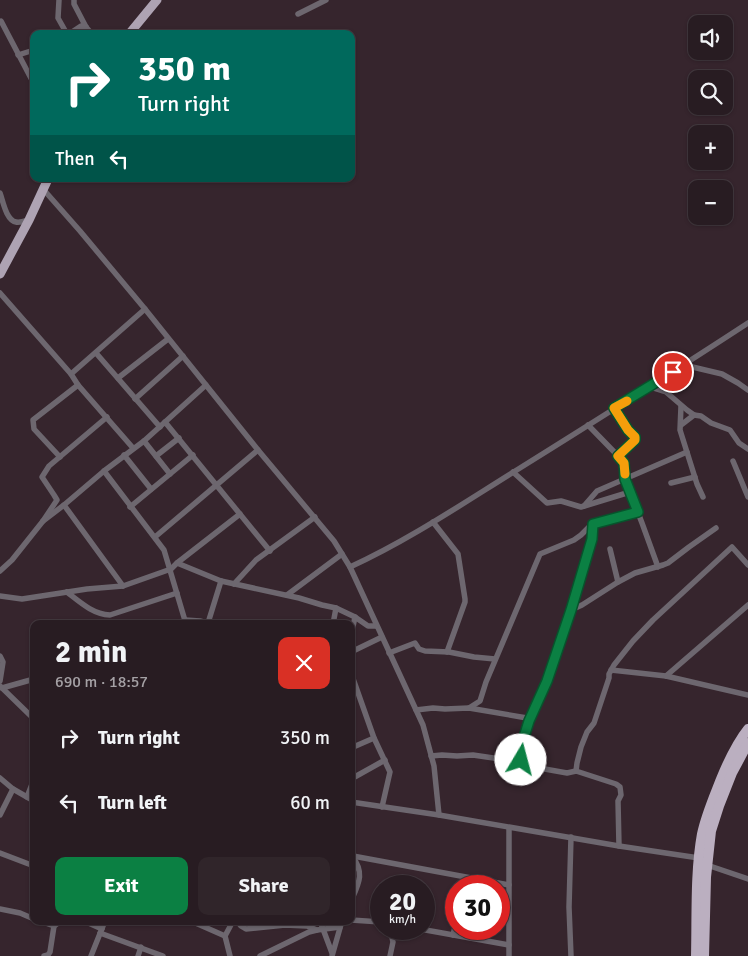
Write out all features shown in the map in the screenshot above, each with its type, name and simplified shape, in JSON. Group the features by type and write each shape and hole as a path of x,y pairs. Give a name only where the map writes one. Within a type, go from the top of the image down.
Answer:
{"highway":[{"path":"704,956 705,894 702,833 730,758 748,729"},
{"path":"696,956 703,862 714,819 732,773 748,743"}],"main road":[{"path":"132,30 157,0"},
{"path":"0,274 29,220 46,182"}],"street":[{"path":"59,0 58,18 66,30"},
{"path":"74,0 74,4 89,30"},
{"path":"298,14 326,0"},
{"path":"1,21 30,77"},
{"path":"74,30 81,26 86,27"},
{"path":"18,55 30,51"},
{"path":"43,189 145,309 334,541 350,567 423,725 434,766 439,815"},
{"path":"0,193 11,220 16,222 29,220"},
{"path":"0,293 133,448"},
{"path":"71,374 145,309"},
{"path":"350,567 434,522 650,387 748,323"},
{"path":"118,378 168,339"},
{"path":"96,353 160,427"},
{"path":"135,399 182,356"},
{"path":"684,365 722,374 748,390"},
{"path":"60,457 34,429 33,420 78,385"},
{"path":"43,521 160,427 206,385"},
{"path":"650,387 666,392 694,415 701,416 711,423 730,430 739,443 748,449"},
{"path":"682,406 680,430 703,497"},
{"path":"614,408 628,430 635,437 635,440 618,456"},
{"path":"681,425 694,415"},
{"path":"0,571 12,560 57,500 42,477 49,466 107,417"},
{"path":"165,422 270,551"},
{"path":"588,425 624,463 625,479 658,567"},
{"path":"156,456 179,438"},
{"path":"144,440 170,474"},
{"path":"155,537 258,450"},
{"path":"584,506 597,491 687,452"},
{"path":"124,455 151,489"},
{"path":"130,507 193,455"},
{"path":"733,461 748,497"},
{"path":"104,471 164,550 185,620"},
{"path":"513,472 547,503 561,501 580,507 630,492"},
{"path":"671,483 695,476"},
{"path":"64,505 123,586"},
{"path":"618,846 618,801 621,795 620,787 616,784 576,772 528,766 521,760 519,755 529,721 547,681 571,610 590,530 593,524 638,512"},
{"path":"0,596 22,599 123,586 171,569 240,514"},
{"path":"234,584 256,560 315,516"},
{"path":"434,522 458,554 465,599 447,652"},
{"path":"571,610 635,573 658,567 668,562 716,528"},
{"path":"468,708 480,701 495,659 540,554 574,540 590,530"},
{"path":"576,772 576,763 581,747 587,732 594,723 611,670 633,641 732,547 748,565"},
{"path":"610,549 618,582"},
{"path":"287,595 342,554"},
{"path":"177,563 220,581 287,595 336,608 368,626 376,626"},
{"path":"210,620 220,581"},
{"path":"67,592 84,606 101,615 110,615 178,593"},
{"path":"666,676 748,605"},
{"path":"333,620 336,608"},
{"path":"355,650 382,638"},
{"path":"389,652 415,642 419,649 425,651 447,652 495,659"},
{"path":"0,656 3,662 0,681"},
{"path":"611,670 666,676 748,695"},
{"path":"1,687 30,680"},
{"path":"355,684 374,738 390,772 382,807"},
{"path":"1,687 30,716"},
{"path":"416,710 468,708 527,718 529,721"},
{"path":"355,746 374,738"},
{"path":"431,756 473,755 521,760"},
{"path":"355,777 385,760"},
{"path":"0,778 13,789 30,799"},
{"path":"0,815 13,789"},
{"path":"27,797 30,789"},
{"path":"355,803 571,837 703,862 748,879"},
{"path":"509,828 509,875"},
{"path":"571,837 571,956"},
{"path":"0,853 30,864"},
{"path":"355,857 453,875"},
{"path":"355,861 359,867 360,877 355,888"},
{"path":"0,909 30,918"},
{"path":"355,920 370,921"},
{"path":"91,925 163,956"},
{"path":"90,956 103,925"},
{"path":"200,925 224,936"},
{"path":"230,956 224,936 231,925"},
{"path":"239,925 246,930 285,925 307,926 320,930"},
{"path":"320,925 320,930 332,954"},
{"path":"260,956 309,932 338,925"},
{"path":"332,954 341,925"},
{"path":"44,956 50,952 54,926"},
{"path":"390,956 393,940"},
{"path":"481,940 509,945"},
{"path":"509,940 509,956"},
{"path":"138,956 141,947"},
{"path":"326,956 332,954"}],"slow traffic":[{"path":"625,474 624,463 618,456 635,440 635,437 628,430 614,408 627,401"}],"route":[{"path":"521,760 520,750 529,721 547,681 571,610 592,539 593,524 638,512 625,479 624,463 618,456 635,440 635,437 628,430 614,408 673,372"}]}
